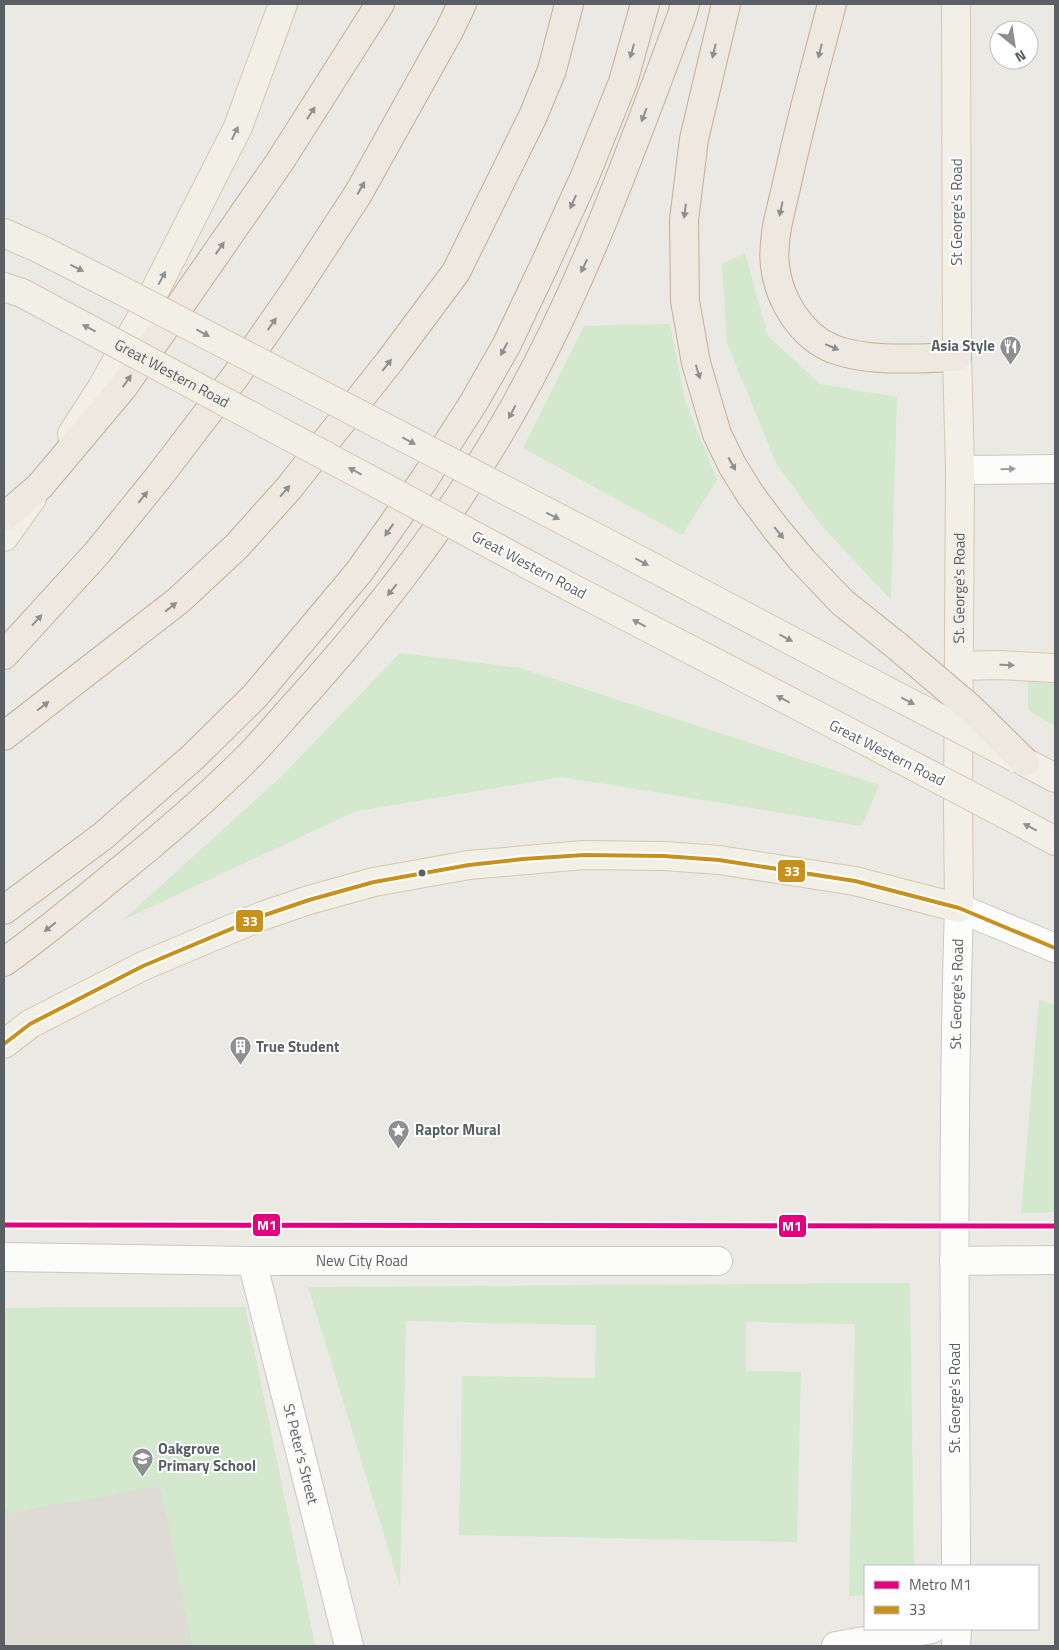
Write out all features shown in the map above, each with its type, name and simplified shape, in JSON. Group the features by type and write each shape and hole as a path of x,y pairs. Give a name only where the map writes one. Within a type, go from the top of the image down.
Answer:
{"highway":[{"path":"4,517 40,486 124,386 278,164 380,4"},
{"path":"4,655 97,553 158,479 235,377 294,292 358,194 449,32 462,4"},
{"path":"4,736 179,600 237,546 289,488 390,362 456,272 539,101 552,70 569,4"},
{"path":"4,910 103,836 193,757 255,696 359,572 424,480 474,402 506,346 585,176 623,82 645,4"},
{"path":"4,962 88,897 172,828 247,758 328,669 392,590 463,491 512,411 555,329 599,234 685,4"},
{"path":"726,4 694,139 684,220 686,301 696,363 717,434 750,494 787,542 842,602 969,707 1025,762"},
{"path":"832,4 791,161 777,226 774,247 775,267 782,296 797,321 813,338 833,348 875,357 958,357"}],"main road":[{"path":"4,537 40,486 105,381 141,318 238,127 283,4"},
{"name":"St George's Road","path":"956,4 959,420"},
{"path":"4,233 40,249 1055,778"},
{"name":"Great Western Road","path":"13,290 568,586 1055,841"},
{"name":"St. George's Road","path":"959,420 959,908"},
{"path":"959,666 999,665 1055,668"},
{"path":"4,1044 30,1024 143,966 262,916 309,900 374,882 469,865 584,855 664,856 718,860 855,881 959,908"}],"street":[{"path":"960,470 1055,468"},
{"path":"959,908 1055,948"},
{"name":"St. George's Road","path":"956,1565 955,1032 959,908"},
{"name":"New City Road","path":"4,1257 252,1261 718,1261"},
{"path":"954,1261 1055,1260"},
{"name":"St Peter's Street","path":"252,1261 349,1646"},
{"path":"836,1646 926,1630"},
{"path":"956,1630 956,1646"}],"shaded area":[{"name":"Oakgrove Primary School","path":"245,1307 315,1646 4,1646 4,1308"}],"green space":[{"path":"745,253 768,336 820,384 897,397 891,600 821,525 776,463 727,343 722,264"},
{"path":"670,324 685,400 717,480 682,535 523,448 584,326"},
{"path":"400,653 520,668 879,785 862,826 562,777 356,811 123,920 282,776"},
{"path":"1028,681 1055,682 1055,726 1028,710"},
{"path":"1039,999 1055,1006 1055,1212 1021,1213"},
{"path":"910,1283 914,1565 864,1565 864,1595 849,1596 855,1324 746,1322 746,1371 801,1372 797,1542 459,1535 462,1376 595,1378 596,1325 406,1321 400,1587 308,1287"},
{"name":"Oakgrove Primary School","path":"245,1307 315,1646 192,1646 168,1522 159,1486 9,1513 4,1507 4,1308"}],"metro line":[{"name":"M1","path":"4,1225 1055,1226"}],"transit line":[{"name":"33","path":"4,1044 30,1024 143,966 262,916 309,900 374,882 469,865 523,859 584,855 664,856 719,860 855,881 959,908 1055,948"}],"place":[{"name":"Asia Style","path":"1011,365"},
{"name":"True Student","path":"240,1066"},
{"name":"Raptor Mural","path":"399,1149"},
{"name":"Oakgrove Primary School","path":"142,1477"}]}
